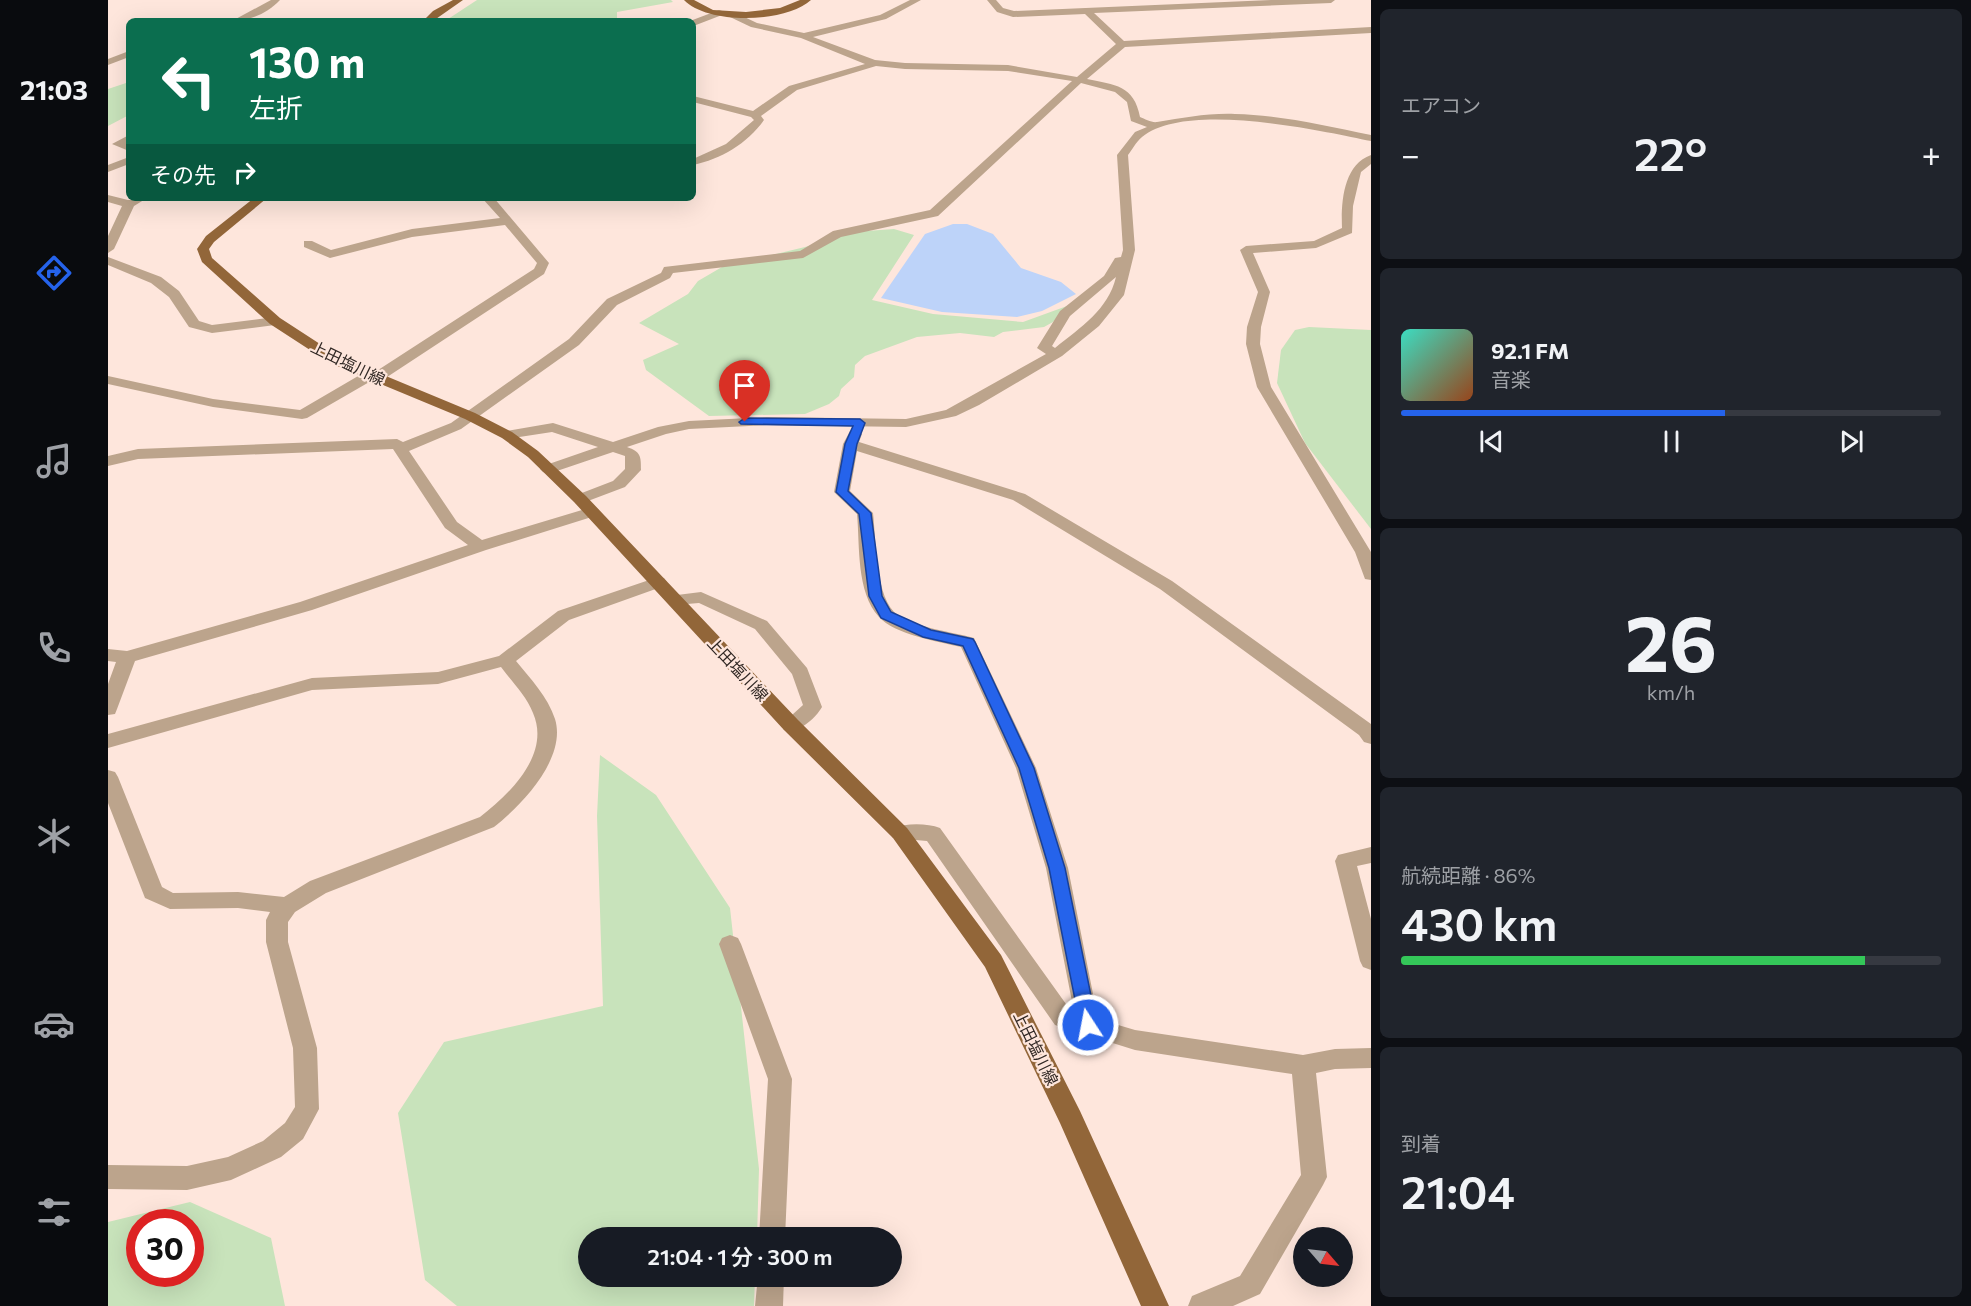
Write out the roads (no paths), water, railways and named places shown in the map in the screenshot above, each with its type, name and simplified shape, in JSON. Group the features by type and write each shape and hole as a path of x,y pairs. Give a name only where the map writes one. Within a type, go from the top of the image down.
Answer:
{"main road":[{"path":"431,18 459,0"},
{"path":"688,0 700,9 733,15 780,11 796,7 807,0"},
{"name":"上田塩川線","path":"257,201 210,238 203,249 206,259 275,321 335,360 470,416 507,435 533,454 580,499 791,726 900,832 993,961 1071,1119 1155,1306"}],"street":[{"path":"244,18 266,8 276,0"},
{"path":"804,36 883,18 917,0"},
{"path":"991,0 1000,10 1013,14 1330,0"},
{"path":"1087,11 1122,44"},
{"path":"696,22 719,13"},
{"path":"733,15 747,22 804,36 849,56 874,63 921,68 994,67 1079,80 1119,90 1132,101 1135,119 1155,126"},
{"path":"400,449 456,426 574,342 612,302 666,275 668,270 803,254 837,234 934,213 1079,80 1122,44 1371,30"},
{"path":"108,62 126,55"},
{"path":"755,115 793,88 864,68 874,63"},
{"path":"696,100 755,115 759,120 754,129 709,159 696,161"},
{"path":"548,469 663,430 689,425 767,421 906,423 951,413 1057,353 1094,323 1118,295 1129,250 1122,155 1129,142 1155,126 1228,116 1278,119 1371,138"},
{"path":"126,140 117,144 126,147"},
{"path":"1371,158 1356,171 1347,206 1348,230 1316,244 1246,250 1264,292 1254,327 1253,344 1264,387 1363,552 1371,575"},
{"path":"108,169 126,160"},
{"path":"108,198 129,204"},
{"path":"108,249 129,204 135,201"},
{"path":"108,380 213,403 302,415 373,377 540,271 543,263 491,201"},
{"path":"308,244 330,254 412,233 508,221"},
{"path":"108,261 156,279 174,294 194,324 212,329 275,321"},
{"path":"1057,353 1044,348 1065,314 1109,278 1119,261 1127,261"},
{"path":"860,423 851,444 842,492 865,513 875,596 886,615 927,634 968,642 1026,768 1057,868 1088,1025"},
{"path":"507,435 552,427 633,454 633,470 619,484 580,499"},
{"path":"108,461 138,454 397,444 451,525 480,546"},
{"path":"851,444 1019,497 1166,585 1369,730"},
{"path":"108,709 117,656 306,606 480,546 592,512"},
{"path":"108,741 203,712 312,684 438,678 505,660 564,615 658,582"},
{"path":"675,600 701,597 761,625 801,672 813,707 791,726"},
{"path":"108,1176 187,1178 231,1168 272,1149 294,1131 307,1109 305,1048 277,942 277,920 287,906 318,887 487,822 505,810 538,766 548,738 547,721 534,698 505,660"},
{"path":"108,777 153,892 170,901 238,900 287,906"},
{"path":"900,832 933,833 1063,1018 1136,1040 1303,1065 1335,1059 1371,1058"},
{"path":"1371,855 1345,861 1371,961"},
{"path":"730,944 780,1079 773,1227"},
{"path":"1202,1306 1250,1285 1314,1176 1303,1065"},
{"path":"770,1306 771,1287"}],"water":[{"path":"953,224 967,224 993,234 1021,268 1061,282 1076,294 1042,311 1017,317 942,312 881,298 925,234"}]}
